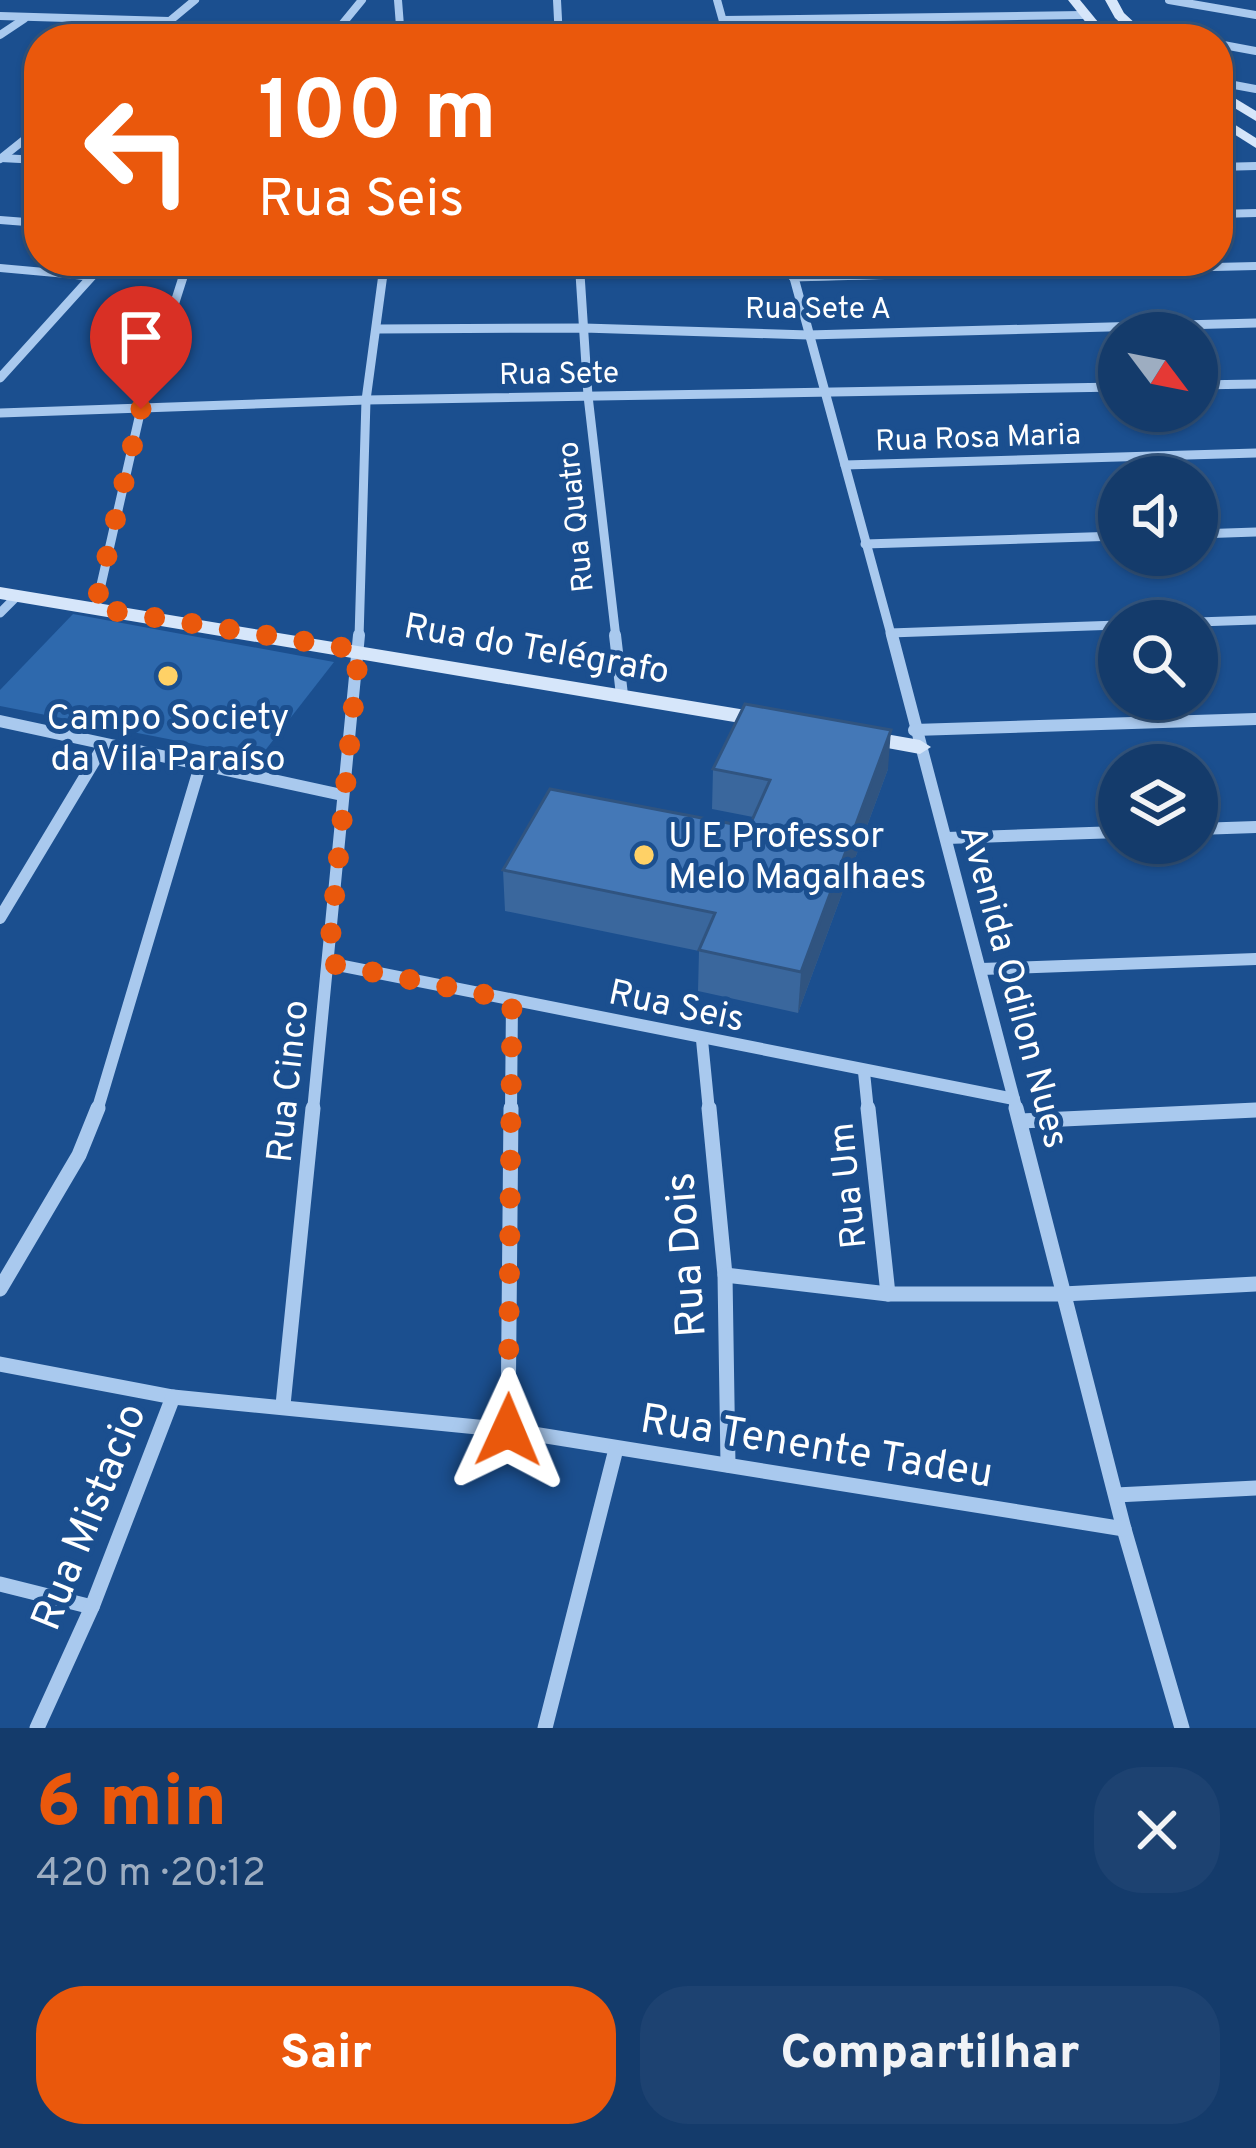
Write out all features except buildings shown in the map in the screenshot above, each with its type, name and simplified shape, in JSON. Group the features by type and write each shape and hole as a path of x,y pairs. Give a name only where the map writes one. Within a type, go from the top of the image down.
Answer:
{"street":[{"path":"166,24 195,0"},
{"path":"342,24 362,0"},
{"path":"717,0 724,24"},
{"path":"1074,0 1091,24"},
{"path":"1111,0 1129,24"},
{"path":"1169,0 1256,15"},
{"path":"723,20 1082,15"},
{"path":"0,16 170,21"},
{"path":"0,35 26,17"},
{"path":"0,159 24,140"},
{"path":"0,379 89,276"},
{"path":"95,608 141,409 183,276"},
{"name":"Rua Cinco","path":"283,1406 359,650 366,400 384,276"},
{"name":"Rua Quatro","path":"580,276 588,396 622,695"},
{"path":"793,278 870,276"},
{"name":"Avenida Odilon Nues","path":"793,278 947,838 1124,1529 1182,1728"},
{"name":"Rua Sete A","path":"379,329 808,334 1256,323"},
{"path":"1218,385 1256,384"},
{"name":"Rua Sete","path":"0,413 366,400 1098,388"},
{"name":"Rua Rosa Maria","path":"845,465 1256,453"},
{"path":"1218,533 1256,532"},
{"path":"865,544 1098,537"},
{"path":"0,613 9,594"},
{"name":"Rua do Telégrafo","path":"9,594 782,723"},
{"path":"1218,621 1256,620"},
{"path":"890,633 1098,626"},
{"path":"828,731 917,738 1256,719"},
{"path":"0,721 342,795"},
{"path":"0,918 104,745"},
{"path":"0,1289 79,1155 106,1089 200,766"},
{"path":"1218,829 1256,827"},
{"path":"947,838 1098,833"},
{"path":"981,969 1256,959"},
{"name":"Rua Seis","path":"328,963 1014,1100"},
{"path":"508,1430 512,1000"},
{"name":"Rua Dois","path":"702,1040 725,1275 728,1465"},
{"name":"Rua Um","path":"864,1072 888,1294"},
{"path":"1021,1121 1256,1110"},
{"path":"725,1275 888,1294 1064,1294 1256,1284"},
{"name":"Rua Tenente Tadeu","path":"0,1364 173,1397 508,1430 1124,1529"},
{"name":"Rua Mistacio","path":"37,1728 92,1607 173,1397"},
{"path":"545,1728 616,1449"},
{"path":"1116,1495 1256,1488"},
{"path":"0,1584 92,1607"}],"shaded area":[{"name":"Campo Society da Vila Paraíso","path":"73,614 334,662 260,757 0,706 0,690"}],"place":[{"name":"Campo Society da Vila Paraíso","path":"168,676"},
{"name":"U E Professor Melo Magalhaes","path":"644,855"}],"route":[{"path":"141,409 95,608 359,650 328,963 512,1000 508,1430"}]}
